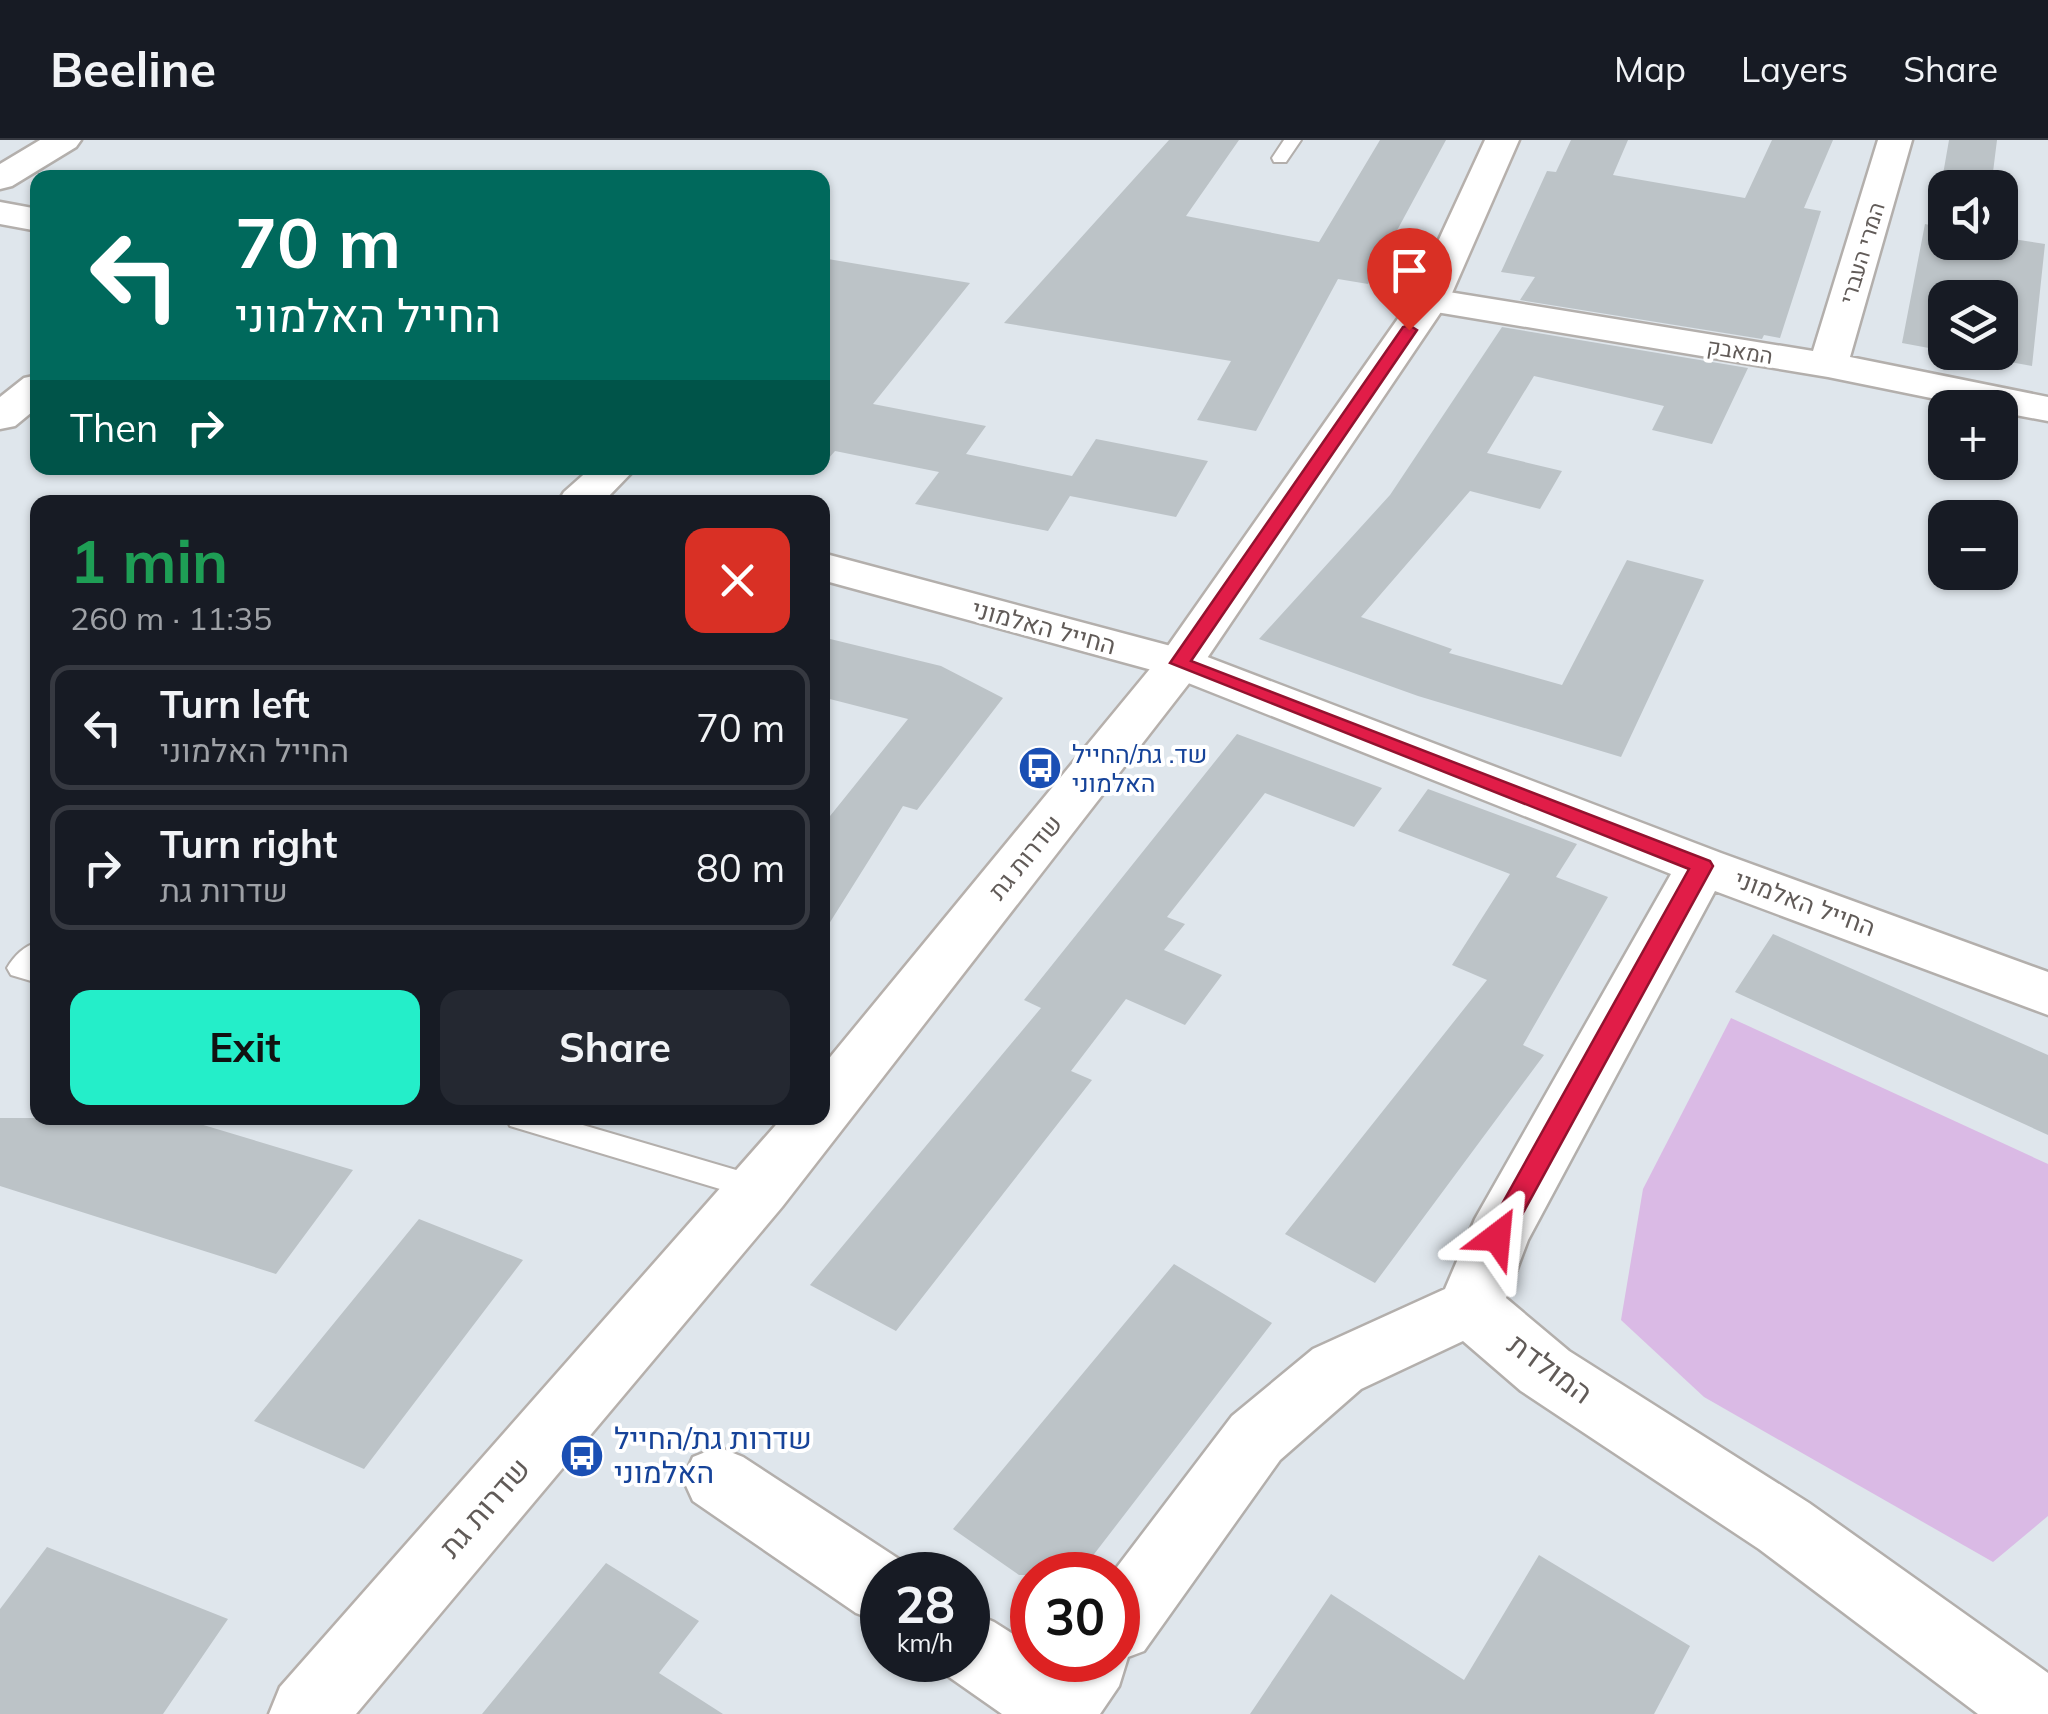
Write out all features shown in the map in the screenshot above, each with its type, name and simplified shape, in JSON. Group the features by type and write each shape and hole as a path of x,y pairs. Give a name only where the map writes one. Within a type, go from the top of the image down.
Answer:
{"street":[{"path":"0,179 64,140"},
{"name":"שדרות גת","path":"830,1100 1180,663 1430,300 1502,140"},
{"name":"המרי העברי","path":"1828,365 1895,140"},
{"path":"0,213 30,219"},
{"name":"המאבק","path":"1430,300 1828,365 2048,409"},
{"path":"0,417 30,393"},
{"path":"585,495 607,475"},
{"name":"החייל האלמוני","path":"830,568 1180,663 1702,866 2048,994"},
{"path":"1140,1596 1256,1438 1338,1369 1470,1307 1497,1237 1702,866"},
{"name":"שדרות גת","path":"307,1714 760,1189 810,1125"},
{"name":"המולדת","path":"1470,1307 1545,1371 1784,1526 2042,1714"},
{"path":"718,1479 860,1575"},
{"path":"990,1657 1068,1694"}],"lane":[{"path":"1280,158 1293,140"},
{"path":"545,1125 760,1189"}],"shaded area":[{"path":"1731,1018 2048,1164 2048,1516 1993,1562 1704,1397 1621,1320 1643,1189"}],"building":[{"path":"1169,140 1239,140 1186,216 1319,242 1380,140 1446,140 1368,284 1338,279 1256,431 1197,420 1231,361 1004,323"},
{"path":"1571,140 1628,140 1613,175 1745,198 1772,140 1833,140 1804,208 1821,211 1780,338 1764,335 1762,339 1520,300 1535,277 1501,272 1547,171 1556,172"},
{"path":"1949,140 1997,140 1993,170 1944,170"},
{"path":"1925,224 1928,260 2018,260 2018,240 2045,244 2032,366 2018,363 2018,280 1928,280 1928,348 1902,343"},
{"path":"830,259 970,283 873,404 986,426 966,454 1072,476 1096,439 1208,461 1176,517 1070,496 1048,531 915,504 939,472 835,451 830,457"},
{"path":"1502,327 1748,368 1712,444 1652,430 1664,406 1534,376 1487,453 1562,471 1540,509 1470,491 1361,617 1452,649 1449,653 1562,685 1627,560 1704,580 1621,757 1418,696 1259,639 1390,495"},
{"path":"830,639 941,666 1003,698 917,810 903,806 830,922 830,816 908,719 830,699"},
{"path":"1237,734 1382,788 1354,827 1265,793 1167,917 1185,924 1164,950 1222,975 1185,1025 1126,999 1071,1071 1092,1080 896,1331 810,1285 1041,1008 1024,1000"},
{"path":"1428,789 1577,844 1556,877 1608,897 1523,1045 1544,1055 1375,1283 1285,1234 1487,980 1452,965 1510,874 1398,831"},
{"path":"1773,934 2048,1055 2048,1135 1735,992"},
{"path":"0,1118 30,1118 30,1125 203,1125 353,1170 276,1274 0,1186"},
{"path":"419,1219 523,1260 364,1469 254,1421"},
{"path":"1174,1264 1272,1323 1096,1552 1010,1552 1010,1569 953,1529"},
{"path":"47,1547 228,1619 163,1714 0,1714 0,1609"},
{"path":"1539,1555 1690,1646 1654,1714 1250,1714 1331,1594 1464,1680"},
{"path":"606,1563 699,1621 659,1673 723,1714 482,1714"}],"place":[{"name":"שד. גת/החייל האלמוני","path":"1040,768"},
{"name":"שדרות גת/החייל האלמוני","path":"582,1456"}],"route":[{"path":"1409,330 1180,663 1702,866 1497,1237"}]}
